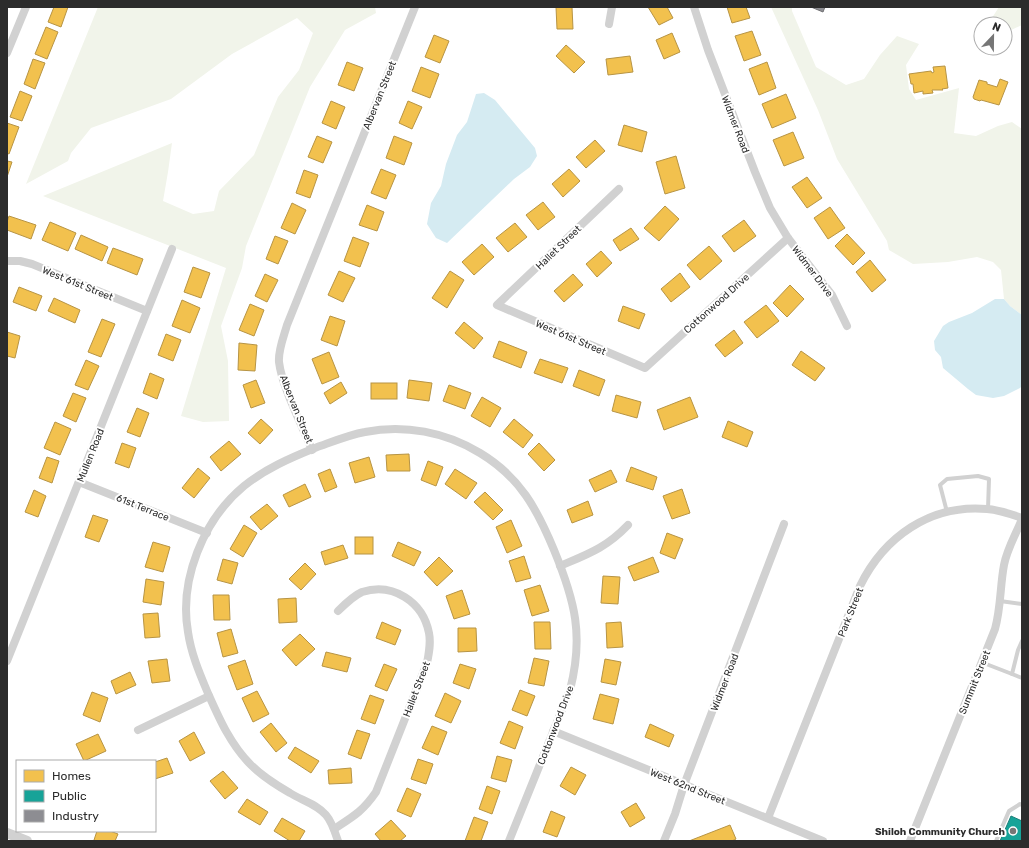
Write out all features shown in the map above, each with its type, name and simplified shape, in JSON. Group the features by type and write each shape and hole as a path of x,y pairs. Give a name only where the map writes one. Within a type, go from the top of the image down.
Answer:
{"street":[{"path":"7,53 26,7"},
{"name":"Albervan Street","path":"334,829 326,814 309,802 291,794 252,766 240,753 228,736 209,696 192,654 187,630 186,607 188,586 193,564 207,533 215,518 227,503 243,487 260,475 280,463 312,450 285,384 279,361 282,341 287,325 415,7"},
{"path":"609,24 612,7"},
{"name":"Widmer Road","path":"694,7 708,50 755,172 770,208 788,238"},
{"name":"Hallet Street","path":"498,305 619,189"},
{"name":"Cottonwood Drive","path":"645,368 788,238"},
{"name":"Widmer Drive","path":"788,238 832,295 847,326"},
{"name":"Mullen Road","path":"7,661 172,249"},
{"name":"West 61st Street","path":"7,261 32,264 148,311"},
{"name":"West 61st Street","path":"498,305 645,368"},
{"name":"Cottonwood Drive","path":"312,450 350,436 367,432 399,429 431,432 456,440 494,462 527,496 540,518 560,566 573,603 577,647 574,673 570,690 509,841"},
{"name":"61st Terrace","path":"79,482 207,533"},
{"name":"Park Street","path":"768,818 866,572 883,550 906,530 921,521 947,512 976,508 988,509 1022,518"},
{"name":"Summit Street","path":"910,841 995,629 1004,563 1022,518"},
{"name":"Widmer Road","path":"664,841 784,524"},
{"path":"560,566 599,549 628,525"},
{"name":"Hallet Street","path":"334,829 358,814 376,792 428,663 430,649 429,633 425,621 418,608 400,593 390,590 376,589 361,593 348,601 338,611"},
{"path":"138,730 209,696"},
{"name":"West 62nd Street","path":"553,731 823,841"},
{"path":"334,829 338,841"},
{"path":"7,833 27,841"}],"lane":[{"path":"947,512 940,485 947,479 978,476 989,478 988,509"},
{"path":"1000,601 1022,604"},
{"path":"1012,674 1018,650 1022,641"},
{"path":"981,662 1022,678"},
{"path":"996,841 1008,811 1020,804 1022,805"}],"shaded area":[{"path":"98,7 375,7 376,13 345,30 310,87 246,246 242,268 221,326 228,361 229,421 203,422 181,416 226,268 43,196 172,143 163,201 193,214 214,211 219,191 254,155 278,97 299,70 313,33 297,18 232,54 171,99 91,128 71,153 68,161 26,184"},
{"path":"771,7 792,7 792,11 816,67 846,85 864,79 880,55 897,36 919,44 906,65 909,89 916,100 959,88 954,133 976,136 998,126 1012,122 1022,129 1022,315 1010,306 1004,299 1001,270 993,262 977,257 948,262 913,264 889,250 887,241 837,159 818,110"},
{"path":"999,7 1022,7 1022,25 1013,29 1013,16 993,16"}],"water":[{"path":"484,93 495,100 535,148 537,156 530,167 514,179 447,243 436,238 427,224 431,203 441,186 446,164 457,135 467,122 476,94"},
{"path":"995,299 1004,299 1010,306 1022,315 1022,386 1004,396 993,398 976,395 943,368 941,357 935,350 934,341 943,326 972,313"}],"building: Homes":[{"path":"54,7 68,7 61,27 48,22"},
{"path":"556,7 572,7 573,29 557,29"},
{"path":"648,7 667,7 673,18 659,25"},
{"path":"727,7 746,7 750,18 732,23"},
{"path":"46,27 58,32 47,59 35,54"},
{"path":"752,31 761,55 744,61 735,36"},
{"path":"672,33 680,52 664,59 656,40"},
{"path":"434,35 449,41 440,63 425,57"},
{"path":"566,45 585,62 574,73 556,56"},
{"path":"630,56 633,72 608,75 606,59"},
{"path":"33,59 45,63 35,89 24,84"},
{"path":"347,62 363,68 354,91 338,85"},
{"path":"767,62 776,88 759,95 749,69"},
{"path":"945,66 948,88 942,89 943,90 932,90 933,93 923,94 923,91 914,93 913,84 911,84 909,74 931,71 932,73 934,72 933,67"},
{"path":"421,67 439,74 430,98 412,91"},
{"path":"1000,79 1008,82 999,105 974,99 973,97 979,80 997,87"},
{"path":"20,91 32,96 22,121 10,117"},
{"path":"786,94 796,118 772,128 762,104"},
{"path":"331,101 345,107 336,129 322,123"},
{"path":"408,101 422,107 412,129 399,123"},
{"path":"7,123 19,127 9,154 7,153"},
{"path":"624,125 647,132 642,152 618,145"},
{"path":"793,132 804,158 784,166 773,140"},
{"path":"317,136 332,142 323,163 308,157"},
{"path":"394,136 412,143 404,165 386,158"},
{"path":"595,140 605,151 586,168 576,157"},
{"path":"676,156 685,188 665,194 656,162"},
{"path":"7,161 12,162 7,177"},
{"path":"381,169 396,175 386,199 371,193"},
{"path":"569,169 580,181 563,197 552,184"},
{"path":"304,170 318,175 310,198 296,193"},
{"path":"807,177 822,198 807,208 792,187"},
{"path":"543,202 555,217 538,230 526,215"},
{"path":"292,203 306,210 295,234 281,228"},
{"path":"367,205 384,212 377,231 359,225"},
{"path":"665,206 679,219 659,241 644,228"},
{"path":"830,207 845,228 828,239 814,218"},
{"path":"9,216 36,225 31,239 7,230"},
{"path":"744,220 756,236 734,252 722,236"},
{"path":"50,222 76,233 68,251 42,240"},
{"path":"515,223 527,237 508,252 496,238"},
{"path":"631,228 639,239 620,251 613,240"},
{"path":"847,234 865,253 853,265 835,246"},
{"path":"81,235 108,247 102,261 75,249"},
{"path":"275,236 288,241 278,264 266,259"},
{"path":"353,237 369,243 360,267 344,261"},
{"path":"482,244 494,257 474,275 462,262"},
{"path":"709,246 722,261 700,280 687,265"},
{"path":"113,248 143,259 137,275 107,263"},
{"path":"601,251 612,263 597,277 586,264"},
{"path":"870,260 886,280 872,292 856,272"},
{"path":"193,267 210,273 201,298 184,292"},
{"path":"339,271 355,278 343,302 328,295"},
{"path":"450,271 464,280 447,308 432,298"},
{"path":"680,273 690,287 671,302 661,289"},
{"path":"265,274 278,280 267,302 255,296"},
{"path":"573,274 583,285 564,302 554,291"},
{"path":"790,285 804,299 787,317 773,303"},
{"path":"19,287 42,296 36,311 13,302"},
{"path":"54,298 80,310 75,323 48,311"},
{"path":"182,300 200,308 190,333 172,326"},
{"path":"250,304 264,310 254,336 239,330"},
{"path":"766,305 779,321 757,338 744,322"},
{"path":"623,306 645,314 639,329 618,321"},
{"path":"330,316 345,321 337,346 321,340"},
{"path":"102,319 115,324 101,357 88,352"},
{"path":"464,322 483,338 474,349 455,333"},
{"path":"734,330 743,343 725,357 715,345"},
{"path":"7,332 20,336 15,358 7,356"},
{"path":"166,334 181,340 173,361 158,355"},
{"path":"499,341 527,352 521,368 493,357"},
{"path":"239,343 257,345 255,371 238,370"},
{"path":"801,351 825,368 815,381 792,365"},
{"path":"329,352 339,377 322,384 312,359"},
{"path":"540,359 568,368 562,383 534,373"},
{"path":"86,360 99,366 88,390 75,385"},
{"path":"579,370 605,380 599,396 573,386"},
{"path":"150,373 164,379 157,399 143,393"},
{"path":"256,380 265,403 251,408 243,385"},
{"path":"409,380 432,383 429,401 407,398"},
{"path":"341,382 347,393 330,404 324,393"},
{"path":"371,383 397,383 397,399 371,399"},
{"path":"449,385 471,393 465,409 443,401"},
{"path":"73,393 86,398 76,422 63,416"},
{"path":"616,395 641,402 637,418 612,411"},
{"path":"482,397 501,408 490,427 471,416"},
{"path":"690,397 698,417 664,430 657,410"},
{"path":"137,408 149,413 140,437 127,432"},
{"path":"261,419 273,430 260,444 248,433"},
{"path":"514,419 533,435 523,448 503,432"},
{"path":"728,421 753,432 747,447 722,437"},
{"path":"55,422 71,429 60,455 44,448"},
{"path":"229,441 241,454 221,471 210,457"},
{"path":"122,443 136,448 129,468 115,463"},
{"path":"539,443 555,460 544,471 528,454"},
{"path":"409,454 410,471 387,471 386,455"},
{"path":"47,457 59,461 52,483 39,478"},
{"path":"369,457 375,477 355,483 349,463"},
{"path":"428,461 443,467 436,486 421,480"},
{"path":"631,467 657,477 653,490 626,481"},
{"path":"198,468 210,478 194,498 182,488"},
{"path":"330,469 337,487 325,492 318,474"},
{"path":"455,469 477,483 466,499 445,484"},
{"path":"611,470 617,482 595,492 589,480"},
{"path":"305,484 311,497 289,507 283,495"},
{"path":"682,489 690,513 672,519 663,496"},
{"path":"34,490 46,496 38,517 25,512"},
{"path":"485,492 503,510 493,520 474,502"},
{"path":"588,501 593,515 572,523 567,510"},
{"path":"267,504 278,516 261,530 250,517"},
{"path":"93,515 108,520 99,542 85,537"},
{"path":"511,520 522,546 507,553 496,527"},
{"path":"244,525 257,533 243,557 230,549"},
{"path":"667,533 683,539 675,559 660,553"},
{"path":"355,537 373,537 373,554 355,554"},
{"path":"153,542 170,547 163,572 145,567"},
{"path":"398,542 421,552 414,566 392,556"},
{"path":"343,545 348,558 325,565 321,552"},
{"path":"524,556 531,578 516,582 509,561"},
{"path":"439,557 453,571 437,586 424,572"},
{"path":"653,557 659,572 634,581 628,567"},
{"path":"223,559 238,563 232,584 217,580"},
{"path":"305,563 316,574 301,590 289,579"},
{"path":"603,576 620,577 618,604 601,603"},
{"path":"146,579 164,582 161,605 143,602"},
{"path":"540,585 549,611 532,616 524,590"},
{"path":"462,590 470,614 454,619 446,596"},
{"path":"213,595 229,595 230,620 214,620"},
{"path":"296,598 297,622 279,623 278,599"},
{"path":"158,613 160,637 145,638 143,614"},
{"path":"382,622 401,630 395,645 376,638"},
{"path":"534,622 550,622 551,649 535,649"},
{"path":"621,622 623,647 607,648 606,623"},
{"path":"458,628 476,628 477,651 458,652"},
{"path":"231,629 238,653 223,657 217,633"},
{"path":"300,634 315,649 296,666 282,650"},
{"path":"326,652 351,658 347,672 322,666"},
{"path":"534,658 549,661 544,686 528,683"},
{"path":"167,659 170,681 152,683 148,661"},
{"path":"605,659 621,662 616,685 601,682"},
{"path":"245,660 253,684 237,690 228,666"},
{"path":"384,664 397,669 387,691 375,686"},
{"path":"460,664 476,669 469,689 453,683"},
{"path":"130,672 136,685 116,694 111,681"},
{"path":"520,690 535,696 527,716 512,710"},
{"path":"257,691 269,714 253,722 242,698"},
{"path":"92,692 108,698 100,722 83,715"},
{"path":"445,693 461,701 451,723 435,716"},
{"path":"600,694 619,699 613,724 593,719"},
{"path":"370,695 384,700 375,724 361,719"},
{"path":"509,721 523,727 515,749 500,743"},
{"path":"271,723 287,743 276,752 260,732"},
{"path":"650,724 674,735 669,747 645,737"},
{"path":"432,726 447,732 438,755 422,748"},
{"path":"357,730 370,734 361,759 348,754"},
{"path":"194,732 205,753 190,761 179,741"},
{"path":"98,734 106,751 84,760 76,744"},
{"path":"295,747 319,761 311,773 288,758"},
{"path":"497,756 512,760 506,782 491,778"},
{"path":"167,758 173,773 156,779 156,762"},
{"path":"418,759 433,764 426,784 411,779"},
{"path":"571,767 586,775 575,795 560,786"},
{"path":"351,768 352,783 329,784 328,770"},
{"path":"223,771 238,788 225,799 210,781"},
{"path":"487,786 500,791 492,814 479,809"},
{"path":"407,788 421,794 411,817 397,811"},
{"path":"247,799 268,812 260,825 238,812"},
{"path":"636,803 645,818 630,827 621,812"},
{"path":"551,811 565,817 557,837 543,832"},
{"path":"474,817 488,822 481,841 465,841"},
{"path":"282,818 305,831 299,841 290,841 274,831"},
{"path":"391,820 406,836 400,841 381,841 375,834"},
{"path":"730,825 736,839 732,841 689,841"},
{"path":"97,832 113,832 118,834 115,841 94,840"}],"building: Public":[{"name":"Shiloh Community Church","path":"1011,816 1022,821 1022,841 1000,841"}],"building: Industry":[{"path":"811,7 825,7 823,12"}],"place":[{"name":"Shiloh Community Church","path":"1013,831"}]}
